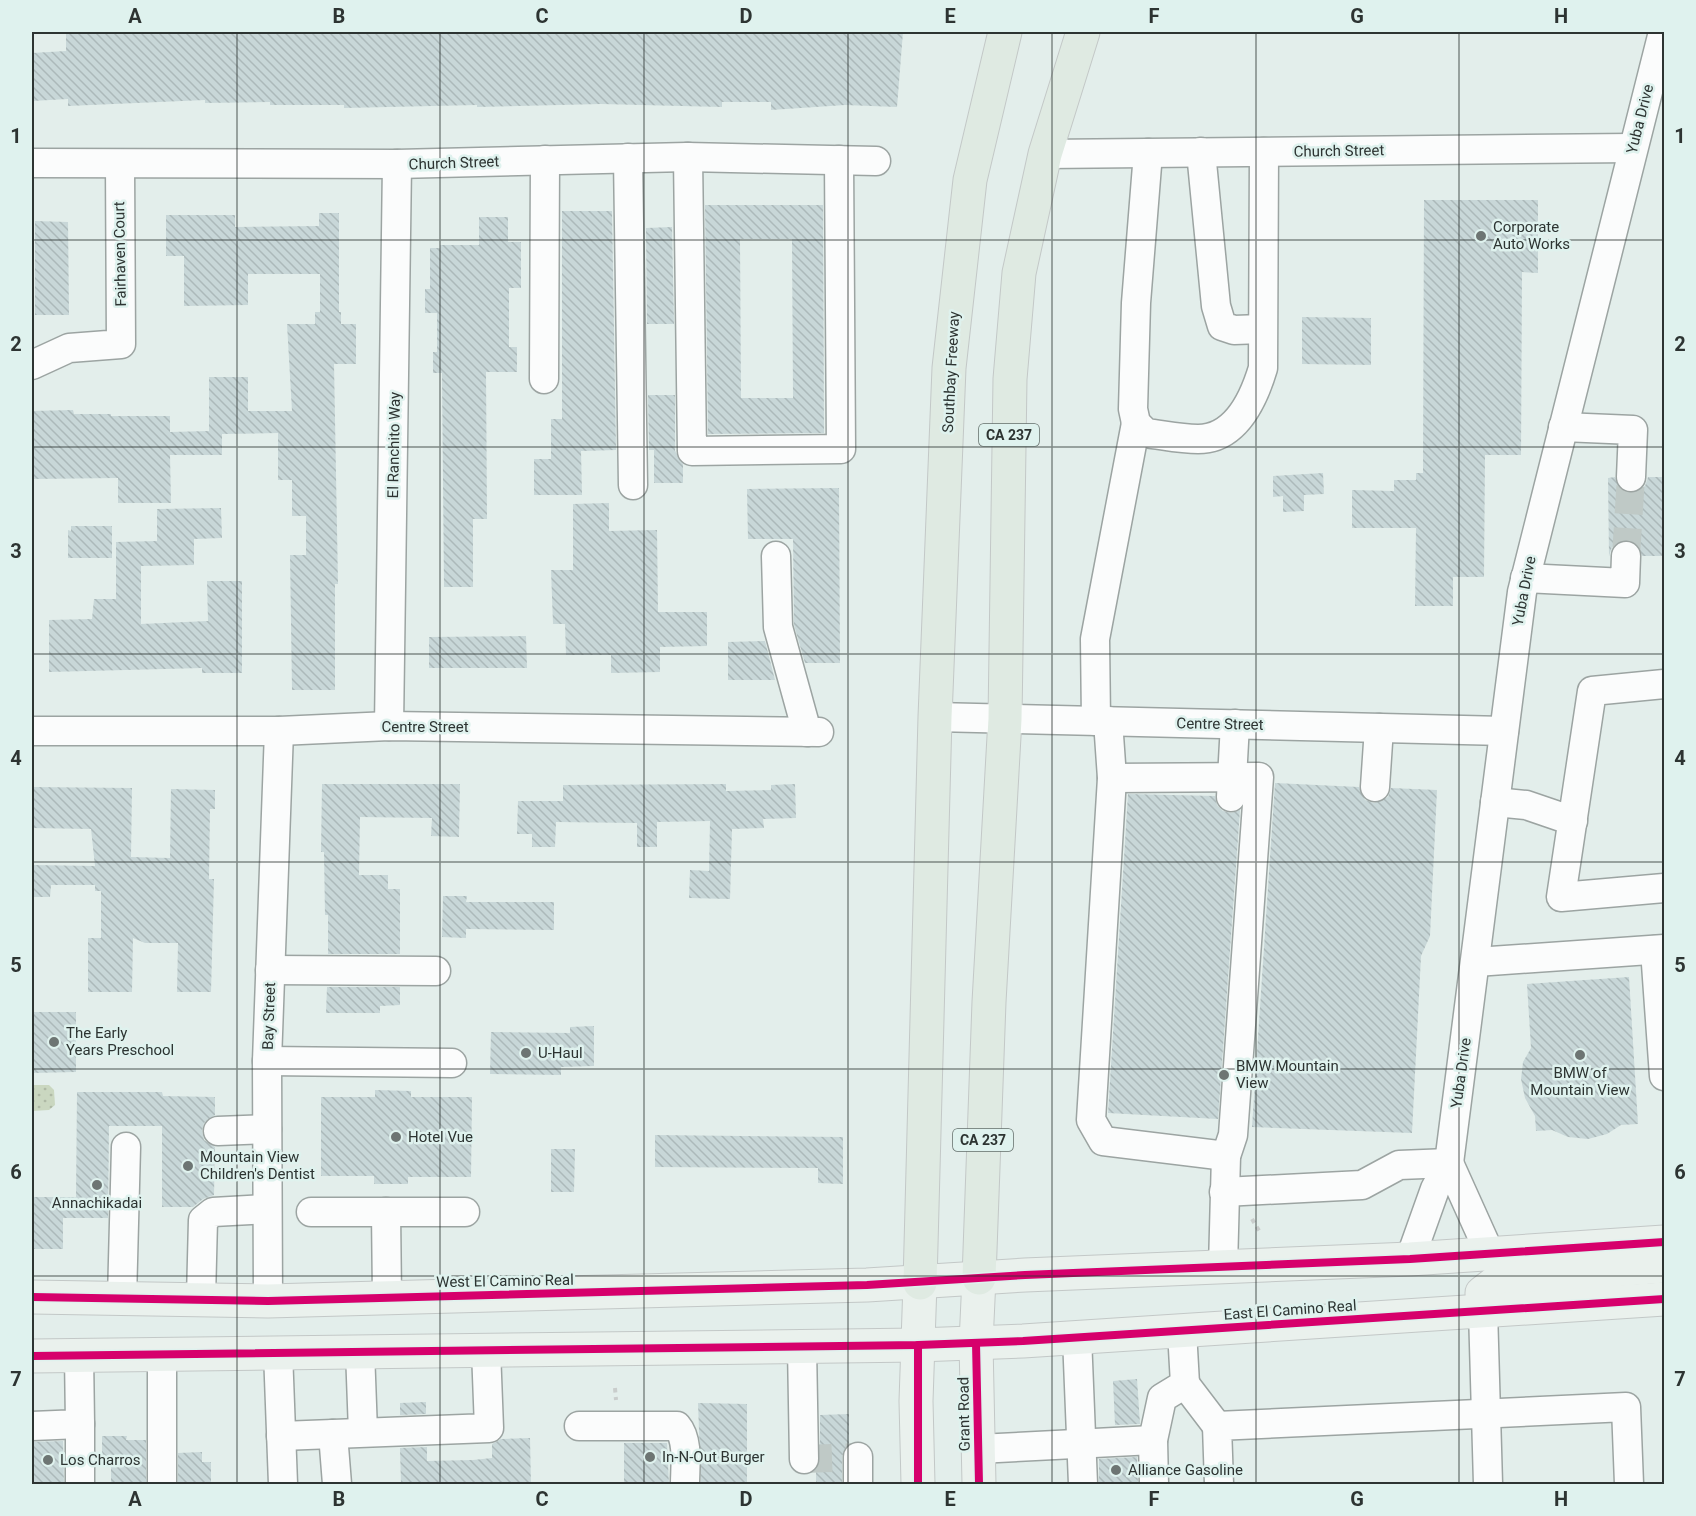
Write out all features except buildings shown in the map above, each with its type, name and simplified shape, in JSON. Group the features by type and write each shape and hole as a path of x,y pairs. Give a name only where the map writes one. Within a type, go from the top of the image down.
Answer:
{"highway":[{"name":"Southbay Freeway","path":"920,1283 935,717 949,368 960,255 974,160 1005,32"},
{"name":"CA 237","path":"979,1278 989,1014 1005,719 1010,379 1019,273 1045,154 1083,32"}],"main road":[{"path":"979,1278 1410,1259 1665,1242"},
{"path":"1483,1310 1482,1293 1500,1279 1665,1266"},
{"name":"West El Camino Real","path":"32,1298 268,1300 920,1283 979,1278"},
{"name":"Grant Road","path":"979,1278 976,1343 979,1485"},
{"path":"918,1485 920,1283"},
{"name":"East El Camino Real","path":"918,1346 1665,1299"},
{"path":"32,1356 918,1346"}],"street":[{"name":"Yuba Drive","path":"1410,1259 1435,1189 1449,1163 1525,578 1663,32"},
{"name":"Church Street","path":"1045,154 1633,148"},
{"path":"1201,152 1216,306 1222,326 1234,330 1262,329"},
{"path":"1136,423 1146,433 1198,439 1222,432 1240,418 1256,391 1263,368 1264,152"},
{"path":"1148,153 1136,303 1133,409 1136,423 1095,639 1102,721 1112,778 1091,1120 1103,1141 1229,1146"},
{"name":"Church Street","path":"32,163 398,165 688,157 876,161"},
{"path":"688,157 692,451 841,448 839,160"},
{"path":"628,158 633,484"},
{"path":"544,379 545,160"},
{"name":"Fairhaven Court","path":"32,365 69,348 121,344 120,164"},
{"name":"El Ranchito Way","path":"389,726 398,165"},
{"path":"1563,427 1633,430 1630,477"},
{"name":"Centre Street","path":"32,731 279,731 389,726 813,732 778,627 776,556"},
{"path":"1525,578 1625,583 1626,556"},
{"path":"1665,684 1592,691 1561,897 1665,888"},
{"name":"Centre Street","path":"935,717 1504,731"},
{"path":"1223,1267 1240,784 1235,724"},
{"path":"1375,787 1379,728"},
{"name":"Bay Street","path":"268,1300 267,1061 279,731"},
{"path":"1112,778 1240,784"},
{"path":"1495,802 1526,805 1574,821"},
{"path":"1476,962 1660,949 1665,1076"},
{"path":"270,970 436,972"},
{"path":"267,1061 452,1063"},
{"path":"218,1131 267,1129"},
{"path":"122,1299 126,1147"},
{"path":"1224,1192 1362,1185 1399,1165 1449,1163 1490,1254"},
{"path":"201,1298 203,1220 213,1212 267,1209"},
{"path":"311,1212 465,1212"},
{"path":"386,1212 387,1297"},
{"path":"1483,1310 1488,1485"},
{"path":"1182,1330 1185,1384 1217,1426 1219,1485"},
{"path":"1077,1337 1083,1485"},
{"path":"802,1347 804,1459"},
{"path":"281,1436 489,1428 486,1350"},
{"path":"360,1351 363,1432"},
{"path":"278,1352 284,1485"},
{"path":"162,1354 162,1485"},
{"path":"80,1355 80,1485"},
{"path":"1154,1485 1153,1440 1162,1398 1185,1384"},
{"path":"1217,1426 1626,1407 1629,1485"},
{"path":"32,1426 80,1424"},
{"path":"579,1426 677,1426 682,1432 684,1444 685,1485"},
{"path":"333,1434 337,1485"},
{"path":"978,1449 1153,1440"}],"green space":[{"path":"32,1085 49,1085 54,1090 55,1105 49,1110 32,1111"}],"tunnel":[{"path":"1626,556 1631,477"},
{"path":"804,1459 858,1457"}],"cycle path":[{"path":"32,1297 268,1301 867,1285 1025,1275 1410,1259 1664,1242"},
{"path":"32,1356 918,1345 1023,1341 1664,1299"},
{"path":"976,1343 979,1484"},
{"path":"918,1345 918,1484"}],"place":[{"name":"Corporate Auto Works","path":"1481,236"},
{"name":"The Early Years Preschool","path":"54,1042"},
{"name":"U-Haul","path":"526,1053"},
{"name":"BMW of Mountain View","path":"1580,1055"},
{"name":"BMW Mountain View","path":"1224,1075"},
{"name":"Hotel Vue","path":"396,1137"},
{"name":"Mountain View Children's Dentist","path":"188,1166"},
{"name":"Annachikadai","path":"97,1185"},
{"name":"In-N-Out Burger","path":"650,1457"},
{"name":"Los Charros","path":"48,1460"},
{"name":"Alliance Gasoline","path":"1116,1470"}]}
